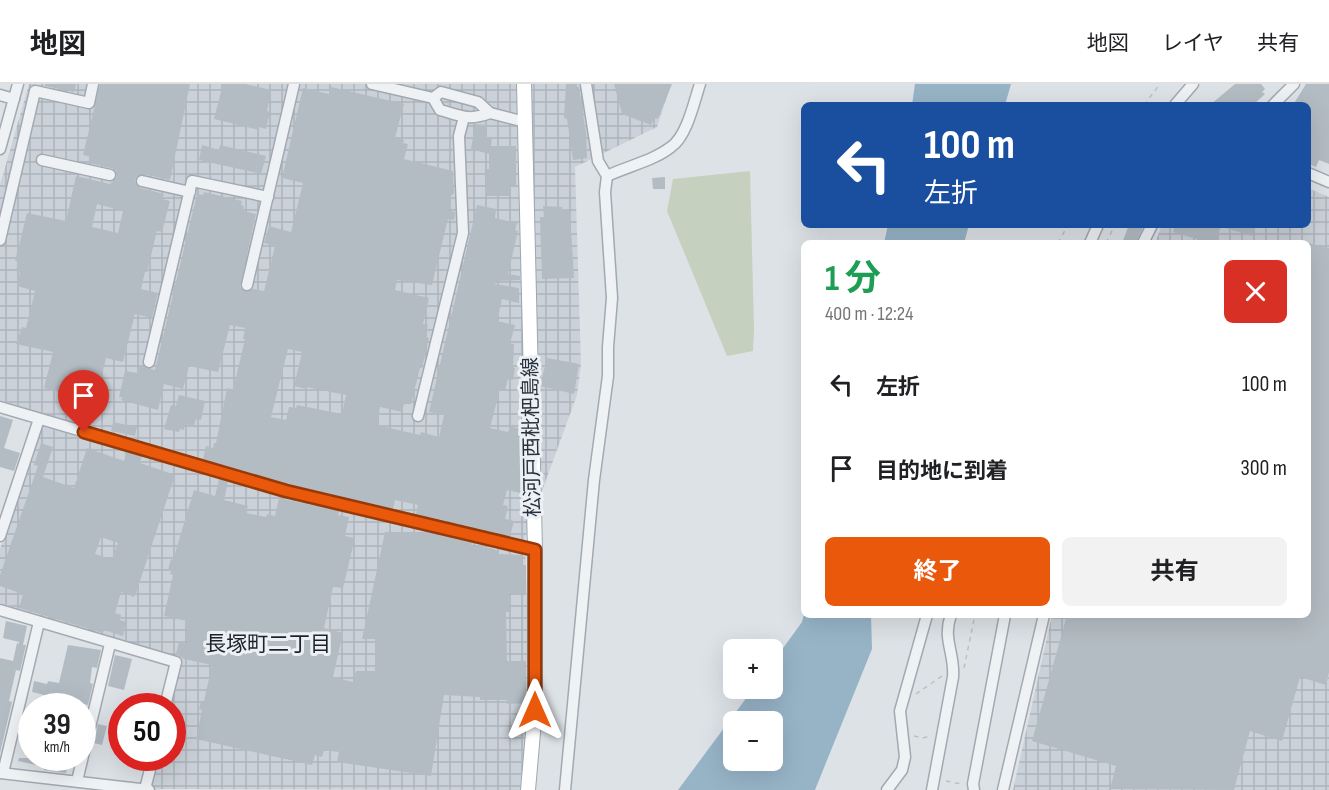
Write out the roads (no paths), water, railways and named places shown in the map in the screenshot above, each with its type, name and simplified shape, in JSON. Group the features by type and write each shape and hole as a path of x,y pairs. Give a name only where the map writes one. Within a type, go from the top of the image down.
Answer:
{"main road":[{"name":"松河戸西枇杷島線","path":"524,84 535,550 535,710 528,790"}],"street":[{"path":"0,150 18,84"},
{"path":"0,240 35,91 88,103 93,84"},
{"path":"247,285 294,84"},
{"path":"372,84 415,89 433,98 440,110 464,117 476,118 490,113"},
{"path":"565,790 594,480 608,376 612,298 607,176 598,160 586,84"},
{"path":"607,176 673,146 685,127 700,84"},
{"path":"1178,102 1193,84"},
{"path":"1276,102 1294,84"},
{"path":"433,98 441,92 468,99 478,102 490,113 525,122"},
{"path":"0,94 14,99"},
{"path":"418,416 463,233 459,136 464,117"},
{"path":"42,160 110,175"},
{"path":"1311,174 1329,182"},
{"path":"142,181 190,192"},
{"path":"149,362 192,181 267,197"},
{"path":"0,407 297,494 535,550"},
{"path":"0,536 39,419"},
{"path":"0,610 176,662 168,693"},
{"path":"887,790 902,770 905,757 900,719 902,701 926,618"},
{"path":"932,790 954,668 947,634 950,618"},
{"path":"974,790 972,784 1004,618"},
{"path":"1003,790 1043,618"},
{"path":"39,622 2,773 147,789 150,771"},
{"path":"77,781 110,644"}],"water":[{"path":"915,84 1011,84 1006,102 912,102"},
{"path":"887,228 968,228 965,240 885,240"},
{"path":"803,618 871,618 872,649 815,790 678,790 723,729 723,771 783,771 783,711 737,711 746,699 783,699 783,648"}],"district":[{"name":"長塚町二丁目","path":"268,644"}]}
